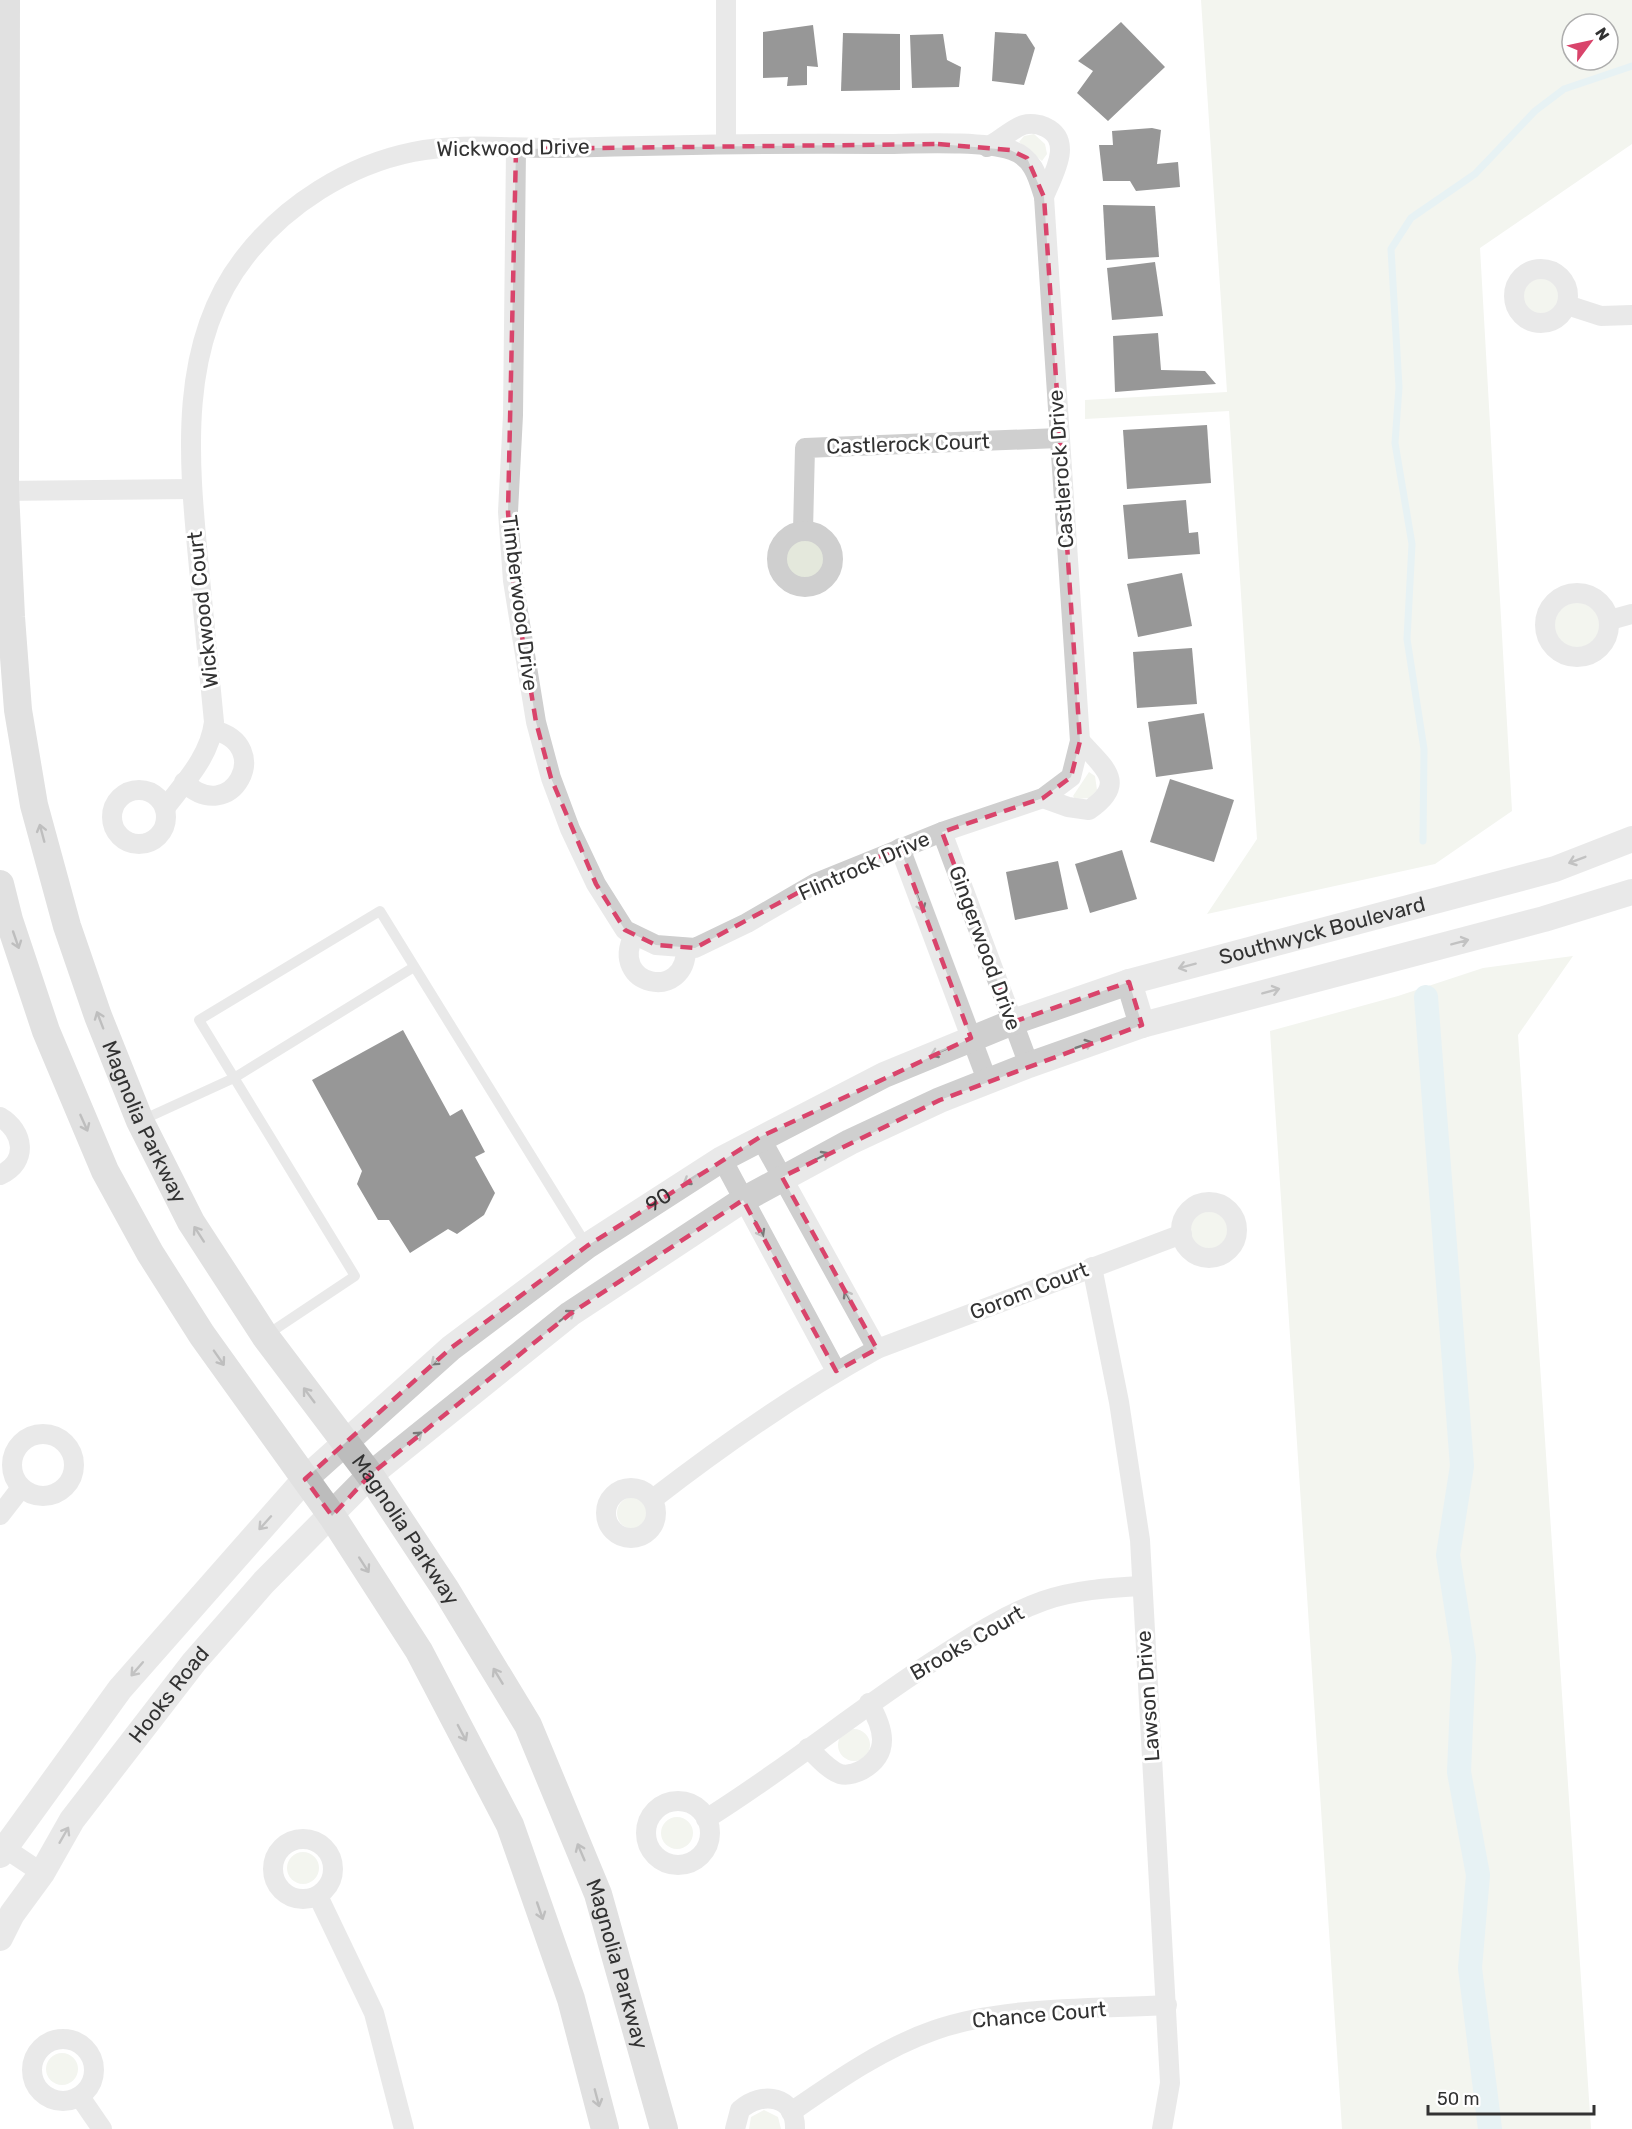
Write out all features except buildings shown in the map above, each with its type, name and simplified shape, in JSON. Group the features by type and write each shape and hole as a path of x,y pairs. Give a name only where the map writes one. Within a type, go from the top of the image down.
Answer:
{"main road":[{"name":"Magnolia Parkway","path":"6,0 3,491 10,617 18,710 34,805 67,926 98,1016 140,1121 191,1222 265,1336 370,1475 446,1590 528,1725 598,1894 664,2129"},
{"path":"0,884 9,920 46,1030 105,1171 150,1253 186,1310 332,1516 419,1651 510,1825 571,2000 605,2129"}],"street":[{"path":"726,0 726,144"},
{"name":"Castlerock Drive","path":"987,147 1023,125 1038,124 1051,130 1060,143 1061,158 1044,197"},
{"name":"Wickwood Drive","path":"191,489 192,403 196,367 207,328 222,292 238,267 271,226 342,177 378,161 414,152 453,147 516,149 726,144 938,144 1010,150 1027,158"},
{"name":"Timberwood Drive","path":"516,149 513,415 508,512 513,582 536,722 551,778 570,829 597,884 625,930 656,945"},
{"name":"Castlerock Drive","path":"1027,158 1038,176 1044,197 1080,741 1071,777"},
{"path":"1567,305 1601,316 1632,315"},
{"name":"Castlerock Court","path":"803,531 805,448 1059,438"},
{"path":"3,491 191,489"},
{"name":"Wickwood Court","path":"165,808 202,759 213,730 191,489"},
{"path":"1610,620 1632,614"},
{"path":"184,782 194,792 206,796 220,796 232,790 241,780 245,767 243,754 237,742 226,734 213,730"},
{"path":"1044,798 1068,807 1089,810 1104,800 1110,786 1107,768 1080,741"},
{"name":"Flintrock Drive","path":"656,945 695,948 747,923 816,883 942,832 1044,798 1071,777"},
{"name":"Gingerwood Drive","path":"942,832 1029,1065"},
{"name":"Southwyck Boulevard","path":"1013,1022 1129,982 1555,869 1632,839"},
{"name":"Gingerwood Drive","path":"900,848 987,1080"},
{"path":"370,1475 570,1314 743,1200 850,1142 987,1080 1142,1025 1464,941 1632,892"},
{"path":"634,935 627,957 639,977 650,982 662,982 672,978 681,970 686,960 686,948"},
{"path":"1129,982 1142,1025"},
{"name":"90","path":"344,1442 451,1348 587,1246 722,1159 760,1137 884,1075 1013,1022"},
{"path":"0,1117 17,1132 20,1144 18,1156 12,1167 0,1175"},
{"path":"760,1137 877,1349"},
{"path":"722,1159 836,1371"},
{"name":"Gorom Court","path":"653,1498 709,1456 836,1371 877,1349 1182,1234"},
{"name":"Lawson Drive","path":"1092,1267 1121,1414 1140,1540 1170,2082 1162,2129"},
{"name":"Hooks Road","path":"2,1849 120,1689 305,1479 344,1442"},
{"name":"Hooks Road","path":"0,1938 6,1910 42,1873 72,1820 194,1662 264,1582 332,1516 370,1475"},
{"path":"0,1515 21,1488"},
{"name":"Brooks Court","path":"706,1819 869,1703 973,1635 1034,1605 1079,1592 1141,1586"},
{"path":"808,1748 840,1774 855,1774 868,1766 881,1754 884,1738 880,1721 869,1703"},
{"path":"2,1849 42,1873"},
{"path":"318,1896 374,2013 404,2129"},
{"name":"Chance Court","path":"735,2129 741,2110 760,2097 772,2098 783,2103 793,2120 883,2053 933,2030 972,2019 1167,2005"},
{"path":"80,2097 102,2129"}],"lane":[{"path":"265,1336 355,1276 199,1020 380,911 587,1246"},
{"path":"140,1121 234,1078 414,966"}],"highlighted area":[{"path":"938,144 1010,150 1027,158 1044,197 1080,741 1071,777 1043,798 942,832 1013,1022 1129,982 1142,1025 940,1100 782,1177 877,1349 836,1371 743,1200 570,1314 370,1475 332,1516 305,1479 451,1348 587,1246 760,1137 971,1038 900,848 816,883 695,948 656,945 625,930 596,884 551,778 536,722 513,581 508,512 516,149"}],"shaded area":[{"path":"1201,0 1632,0 1632,144 1480,248 1512,811 1435,864 1207,914 1257,839 1229,411 1085,419 1085,400 1227,392"},
{"path":"1034,134 1045,144 1047,154 1042,161 1019,142 1024,136"},
{"path":"1535,272 1546,274 1555,280 1561,289 1563,300 1561,311 1555,320 1546,326 1535,328 1524,326 1515,320 1509,311 1507,300 1509,289 1515,280 1524,274"},
{"path":"806,536 817,538 826,544 832,553 834,564 832,575 826,584 817,590 806,592 795,590 786,584 780,575 778,564 780,553 786,544 795,538"},
{"path":"1575,596 1586,598 1595,604 1601,613 1603,624 1601,635 1595,644 1586,650 1575,652 1564,650 1555,644 1549,635 1547,624 1549,613 1555,604 1564,598"},
{"path":"1089,772 1095,776 1097,790 1090,798 1075,799 1073,796"},
{"path":"1573,956 1518,1035 1591,2129 1342,2129 1270,1031 1398,996 1483,968"},
{"path":"1202,1208 1213,1210 1222,1216 1228,1225 1230,1236 1228,1247 1222,1256 1213,1262 1202,1264 1191,1262 1182,1256 1176,1247 1174,1236 1176,1225 1182,1216 1191,1210"},
{"path":"633,1497 645,1501 649,1513 645,1525 633,1529 621,1525 617,1513 621,1501"},
{"path":"854,1729 866,1733 870,1745 866,1757 854,1761 842,1757 838,1745 842,1733"},
{"path":"677,1817 689,1821 693,1833 689,1845 677,1849 665,1845 661,1833 665,1821"},
{"path":"303,1852 315,1856 319,1868 315,1880 303,1884 291,1880 287,1868 291,1856"},
{"path":"62,2053 74,2057 78,2069 74,2081 62,2085 50,2081 46,2069 50,2057"},
{"path":"764,2110 778,2117 781,2129 749,2129 751,2117"}],"waterway":[{"path":"1423,841 1424,749 1407,639 1412,544 1395,443 1399,387 1391,249 1411,218 1475,174 1535,111 1564,89 1632,66"},
{"path":"1426,997 1462,1466 1448,1555 1464,1657 1459,1772 1478,1875 1470,1968 1490,2129"}]}
